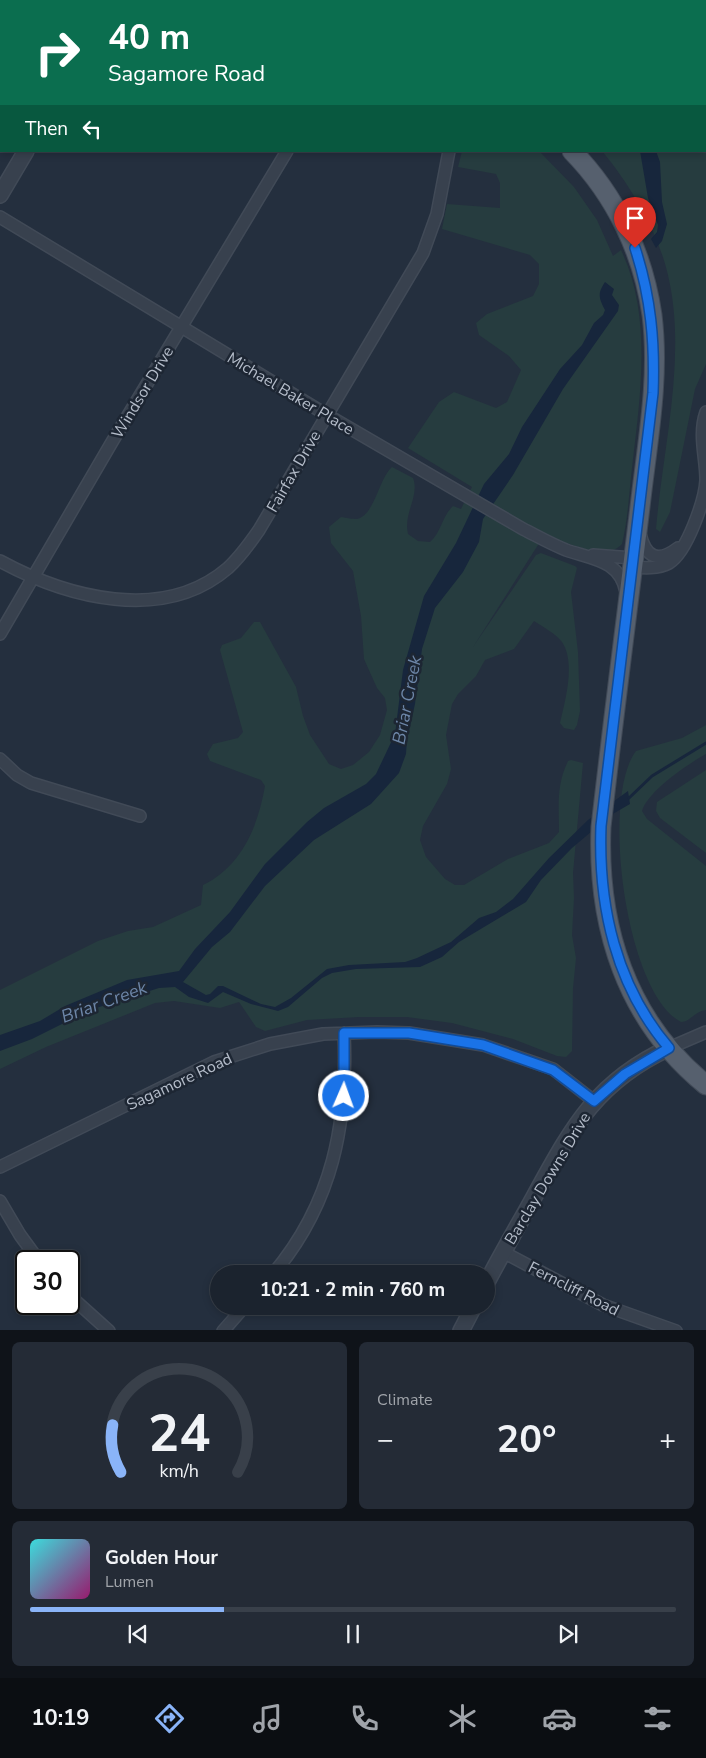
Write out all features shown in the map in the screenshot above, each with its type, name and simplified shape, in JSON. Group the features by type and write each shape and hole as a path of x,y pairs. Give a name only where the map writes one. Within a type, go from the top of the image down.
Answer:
{"main road":[{"path":"573,152 598,181 626,228 640,264 649,297 653,329 654,372 601,826 602,890 608,927 625,978 647,1018 669,1048 706,1085"}],"street":[{"path":"0,195 25,152"},
{"name":"Windsor Drive","path":"0,634 286,152"},
{"name":"Fairfax Drive","path":"0,561 32,578 81,593 132,600 166,597 207,582 227,569 249,545 423,253 437,214 450,152"},
{"name":"Michael Baker Place","path":"0,217 327,415 508,521 555,545 589,556"},
{"path":"589,556 633,562 647,568 668,564 679,553 703,499 706,481 702,434 706,412"},
{"path":"638,520 644,547 653,556 659,557 668,554 686,539"},
{"path":"589,556 612,566 620,574 625,589 627,607"},
{"path":"0,759 17,775 32,782 140,816"},
{"path":"669,1048 706,1032"},
{"path":"279,1265 304,1230 330,1172 344,1104 344,1033"},
{"name":"Sagamore Road","path":"0,1167 214,1062 282,1041 344,1033 409,1033 483,1045 553,1070 594,1101"},
{"name":"Barclay Downs Drive","path":"495,1267 568,1136 594,1101 625,1074 669,1048"},
{"path":"0,1201 31,1250"},
{"name":"Ferncliff Road","path":"503,1252 603,1305 676,1330"},
{"path":"80,1305 109,1330"},
{"path":"223,1330 237,1315"},
{"path":"461,1330 469,1315"}],"green space":[{"path":"462,152 540,152 574,187 597,220 613,256 621,250 631,276 641,330 642,358 638,414 627,516 622,544 615,549 596,551 573,545 545,534 473,647 536,555 541,553 575,566 577,568 571,592 578,652 580,711 577,725 574,730 564,728 560,723 569,671 566,651 562,642 556,636 534,621 514,649 485,660 476,676 458,694 452,704 446,735 451,769 447,784 423,826 420,840 426,857 445,879 455,885 464,885 508,859 549,843 559,832 560,788 564,770 568,761 583,763 573,873 572,935 576,958 573,988 572,1051 566,1057 557,1056 513,1039 452,1023 407,1017 307,1020 265,1031 256,1027 239,1002 220,1008 174,1001 155,1003 46,1047 0,1069 0,990 98,941 128,931 153,927 201,905 203,885 217,877 238,856 253,830 265,786 261,780 210,761 207,754 213,744 238,738 243,732 220,650 222,645 241,638 254,622 260,622 296,687 310,735 329,764 341,769 353,765 369,752 380,735 387,710 385,698 377,688 364,659 361,616 353,571 331,543 329,527 341,517 357,519 363,516 373,504 384,479 392,467 413,478 415,485 407,526 408,534 418,541 430,542 437,534 449,510 453,506 461,509 472,487 408,448 439,402 454,392 496,408 507,402 521,370 509,356 479,335 476,323 487,314 533,296 539,284 539,264 530,255 442,229 447,204 500,208 500,183 496,174 458,167"},
{"path":"603,152 706,152 706,364 695,389 670,512 660,532 656,529 675,367 673,302 667,271 656,239 641,208"},
{"path":"706,725 706,754 679,771 660,787 646,803 642,811 647,819 706,866 706,1010 681,1022 662,1004 646,974 633,936 624,894 620,850 620,809 625,775 636,751 682,738"},
{"path":"706,770 706,853 660,818 656,811 657,802"}],"water":[{"path":"640,152 656,152 660,162 662,202 667,224 662,241 656,248 651,239 657,232 658,225 648,198"},
{"name":"Briar Creek","path":"605,282 614,289 612,295 619,305 618,311 563,389 513,475 483,519 479,542 463,572 435,608 422,649 406,754 399,773 371,804 314,840 265,886 230,932 212,947 183,982 206,995 210,994 218,986 223,986 261,1004 275,1007 291,998 327,969 349,965 405,962 417,958 451,942 479,918 496,912 513,899 549,858 588,820 628,791 630,804 611,815 572,848 541,880 526,902 459,942 442,957 420,967 356,969 332,973 322,978 288,1007 278,1011 251,1004 223,992 208,1003 189,997 175,987 159,988 90,1010 32,1039 0,1051 0,1035 40,1021 65,1006 127,980 179,971 195,949 230,912 265,864 307,822 324,808 366,784 376,774 395,734 403,670 424,596 456,543 484,484 509,454 522,427 560,369 582,345 594,323 603,315 605,310 600,299 600,293"}],"waterway":[{"path":"629,798 652,776 706,743"}],"route":[{"path":"344,1096 344,1033 395,1032 425,1034 483,1045 537,1063 562,1074 594,1101 625,1074 669,1048 647,1018 625,978 608,927 601,874 601,826 653,393 654,342 652,315 645,279 635,248"}]}
